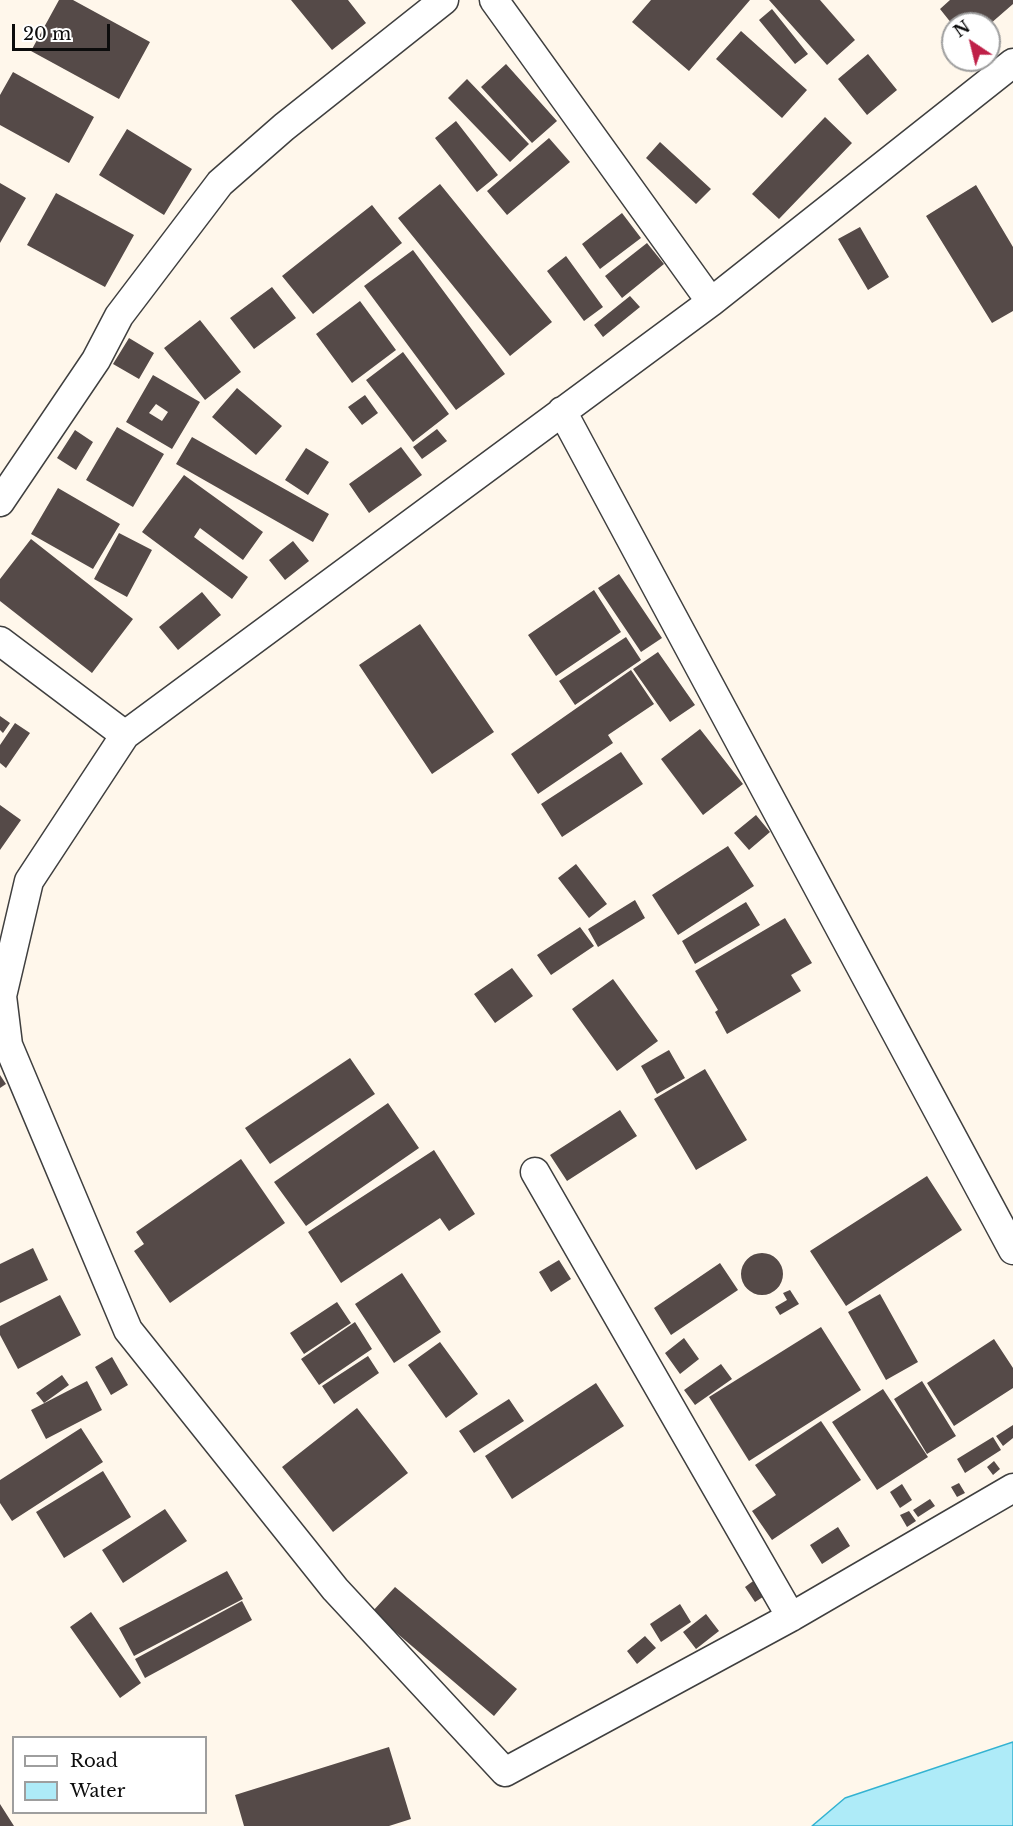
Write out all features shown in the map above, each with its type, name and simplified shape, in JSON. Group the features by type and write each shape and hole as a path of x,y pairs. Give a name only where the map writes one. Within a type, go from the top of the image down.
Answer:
{"street":[{"path":"0,502 96,360 119,316 220,183 284,127 444,0"},
{"path":"494,0 711,303"},
{"path":"1013,63 711,303 125,735 29,881 2,996 8,1045 128,1330 334,1589 505,1772 791,1617 1013,1488"},
{"path":"562,411 1013,1250"},
{"path":"0,641 125,735"},
{"path":"535,1172 791,1617"}],"water":[{"path":"1013,1742 1013,1826 812,1826 845,1798"}],"building":[{"path":"59,0 73,0 150,42 119,99 31,51"},
{"path":"291,0 348,0 366,23 332,50"},
{"path":"651,0 750,0 689,71 632,22"},
{"path":"769,0 820,0 855,40 827,65"},
{"path":"950,0 1013,0 1013,4 1001,14 1001,12 942,12 940,9"},
{"path":"772,9 808,54 795,64 759,20"},
{"path":"741,31 807,90 782,118 716,59"},
{"path":"868,54 897,90 867,115 838,79"},
{"path":"506,64 557,121 532,143 481,87"},
{"path":"13,72 94,117 69,163 0,125 0,95"},
{"path":"467,79 529,144 510,162 448,98"},
{"path":"825,117 852,143 779,219 752,194"},
{"path":"456,121 498,175 477,192 435,138"},
{"path":"127,129 192,169 164,215 99,175"},
{"path":"549,138 570,162 507,215 487,191"},
{"path":"660,142 711,189 696,204 646,158"},
{"path":"0,183 26,198 0,243"},
{"path":"440,184 552,322 510,356 398,218"},
{"path":"976,185 1013,247 1013,311 992,323 926,216"},
{"path":"56,193 134,235 105,287 27,245"},
{"path":"372,205 402,243 313,314 282,276"},
{"path":"622,213 641,238 600,269 582,244"},
{"path":"860,227 889,277 868,290 838,239"},
{"path":"647,243 664,264 622,298 605,276"},
{"path":"413,250 505,374 456,410 364,286"},
{"path":"566,256 603,307 584,321 547,271"},
{"path":"272,287 296,318 254,349 230,318"},
{"path":"630,296 640,307 603,337 594,325"},
{"path":"360,301 396,350 352,383 316,334"},
{"path":"200,320 241,372 205,400 164,348"},
{"path":"129,338 154,353 139,379 113,364"},
{"path":"403,352 449,414 413,442 366,380"},
{"path":"153,375 200,402 172,449 126,422","holes":["156,404 168,412 162,421 149,413"]},
{"path":"237,388 282,426 256,455 212,417"},
{"path":"365,395 378,413 362,425 348,407"},
{"path":"117,427 164,454 133,507 86,480"},
{"path":"437,429 447,441 422,459 413,447"},
{"path":"75,430 93,442 76,470 57,458"},
{"path":"192,437 329,514 313,542 176,464"},
{"path":"401,447 422,475 369,513 349,484"},
{"path":"306,448 329,462 308,495 285,480"},
{"path":"184,475 263,532 243,560 200,528 194,537 248,577 232,599 142,532"},
{"path":"58,488 120,524 93,569 31,534"},
{"path":"119,533 152,550 127,597 94,579"},
{"path":"31,539 133,619 92,673 0,601 0,579"},
{"path":"293,541 309,561 285,580 269,560"},
{"path":"619,574 662,638 641,652 598,588"},
{"path":"594,590 621,632 556,676 528,635"},
{"path":"202,592 221,615 178,650 159,627"},
{"path":"420,624 494,732 432,774 359,665"},
{"path":"626,637 641,660 575,705 559,681"},
{"path":"658,652 695,705 670,722 633,669"},
{"path":"631,670 654,704 608,735 613,743 538,794 511,754"},
{"path":"0,716 10,723 3,733 0,730"},
{"path":"15,723 30,733 6,768 0,763 0,745"},
{"path":"700,729 743,784 703,815 661,759"},
{"path":"621,752 643,784 562,837 541,804"},
{"path":"0,805 21,820 0,850"},
{"path":"756,815 770,832 749,850 734,833"},
{"path":"728,846 754,886 678,935 652,895"},
{"path":"576,864 607,904 589,918 558,878"},
{"path":"635,900 645,918 598,947 588,929"},
{"path":"746,902 760,925 695,964 682,941"},
{"path":"785,918 812,963 791,975 801,991 727,1034 715,1012 718,1010 695,971"},
{"path":"580,927 594,946 551,975 537,955"},
{"path":"512,968 533,996 495,1023 474,994"},
{"path":"613,979 658,1041 617,1071 572,1009"},
{"path":"669,1050 685,1078 657,1094 641,1066"},
{"path":"350,1058 375,1094 270,1164 245,1128"},
{"path":"705,1069 747,1140 696,1170 654,1099"},
{"path":"0,1075 6,1084 0,1088"},
{"path":"388,1103 419,1148 306,1226 274,1182"},
{"path":"620,1110 637,1136 567,1181 550,1155"},
{"path":"434,1150 475,1214 449,1231 440,1218 341,1283 308,1232"},
{"path":"241,1159 285,1223 170,1303 134,1251 144,1244 136,1232"},
{"path":"927,1176 962,1230 846,1306 810,1251"},
{"path":"33,1248 48,1280 0,1303 0,1264"},
{"path":"762,1253 770,1254 777,1259 782,1266 782,1282 777,1289 770,1294 762,1295 754,1294 747,1289 742,1282 741,1274 742,1266 747,1259 754,1254"},
{"path":"559,1260 571,1279 551,1292 539,1272"},
{"path":"720,1263 738,1290 671,1335 654,1308"},
{"path":"402,1273 441,1332 394,1363 355,1304"},
{"path":"790,1290 799,1304 780,1315 775,1307 787,1300 783,1293"},
{"path":"880,1294 918,1362 886,1380 848,1312"},
{"path":"60,1295 81,1335 18,1369 0,1335 0,1326"},
{"path":"337,1302 351,1323 304,1354 290,1333"},
{"path":"355,1322 372,1349 319,1385 301,1359"},
{"path":"821,1327 861,1390 749,1461 709,1397"},
{"path":"684,1338 699,1359 680,1374 665,1353"},
{"path":"994,1339 1013,1368 1013,1388 954,1426 927,1383"},
{"path":"440,1342 478,1394 446,1418 408,1365"},
{"path":"368,1356 379,1373 334,1404 322,1386"},
{"path":"112,1357 128,1385 111,1395 95,1367"},
{"path":"721,1364 732,1379 695,1405 684,1390"},
{"path":"62,1375 69,1385 44,1403 36,1393"},
{"path":"87,1381 102,1410 46,1439 31,1410"},
{"path":"922,1381 956,1436 927,1454 894,1399"},
{"path":"596,1383 624,1426 512,1499 485,1456"},
{"path":"883,1389 928,1457 877,1490 832,1422"},
{"path":"509,1399 524,1421 474,1453 459,1431"},
{"path":"357,1408 408,1473 333,1532 282,1467"},
{"path":"821,1421 861,1480 772,1540 752,1511 776,1495 755,1465"},
{"path":"1013,1425 1013,1438 1003,1446 996,1436"},
{"path":"81,1428 103,1462 12,1521 0,1503 0,1480"},
{"path":"993,1437 1001,1450 965,1473 957,1459"},
{"path":"994,1461 1000,1469 993,1475 987,1467"},
{"path":"103,1471 131,1517 64,1558 36,1512"},
{"path":"959,1483 965,1493 957,1497 951,1487"},
{"path":"902,1484 912,1500 900,1508 890,1492"},
{"path":"930,1499 935,1506 918,1517 913,1510"},
{"path":"165,1509 187,1541 123,1583 102,1550"},
{"path":"909,1511 916,1521 907,1527 900,1515"},
{"path":"838,1527 850,1546 822,1564 810,1545"},
{"path":"227,1571 243,1599 134,1656 119,1628"},
{"path":"756,1579 766,1595 755,1602 745,1587"},
{"path":"395,1587 517,1689 494,1716 372,1612"},
{"path":"242,1601 252,1620 145,1678 135,1659"},
{"path":"680,1604 691,1622 661,1642 650,1624"},
{"path":"91,1612 141,1683 120,1698 70,1627"},
{"path":"706,1614 719,1631 696,1649 683,1632"},
{"path":"645,1636 656,1648 637,1664 627,1651"},
{"path":"389,1747 411,1819 389,1826 244,1826 235,1795"},
{"path":"0,1804 14,1826 0,1826"}]}
